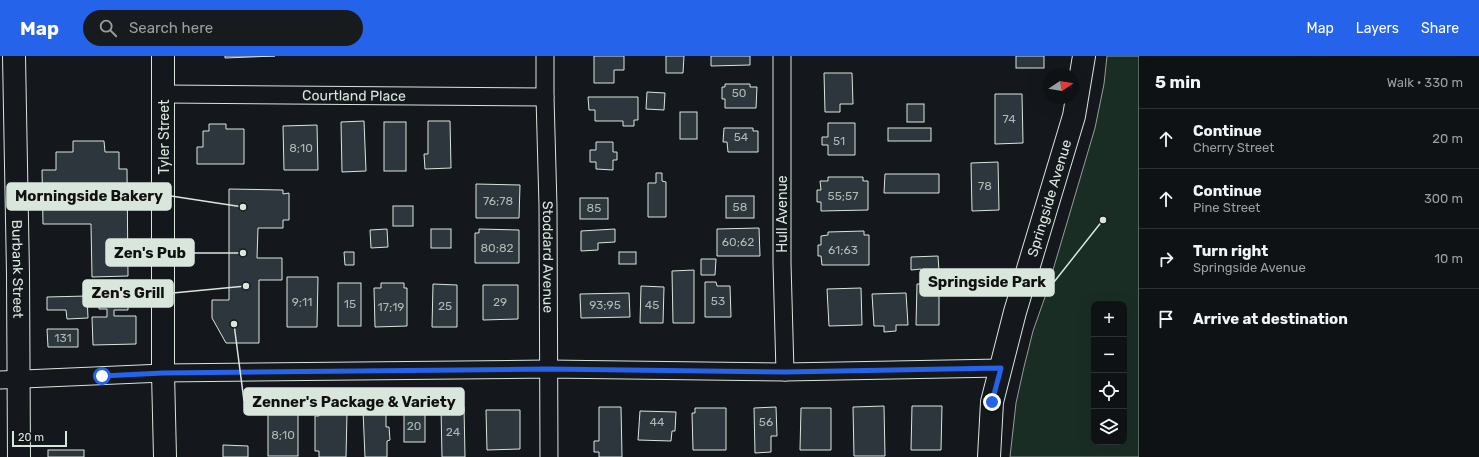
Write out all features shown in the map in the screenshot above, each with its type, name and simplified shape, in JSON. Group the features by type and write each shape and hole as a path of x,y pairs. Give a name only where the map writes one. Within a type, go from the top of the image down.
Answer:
{"street":[{"name":"Burbank Street","path":"14,56 10,379 19,457"},
{"name":"Tyler Street","path":"164,56 163,373 165,457"},
{"name":"Stoddard Avenue","path":"545,56 548,206 549,457"},
{"name":"Hull Avenue","path":"782,56 782,263 785,372"},
{"name":"Springside Avenue","path":"989,457 992,402 1015,312 1074,116 1084,56"},
{"name":"Courtland Place","path":"164,94 545,97"},
{"path":"10,379 163,373 548,369 785,372 1001,368"}],"green space":[{"path":"1107,56 1139,56 1139,457 1010,457 1016,403 1033,331 1045,297 1095,128 1104,84"}],"building":[{"path":"225,56 275,56 225,58"},
{"path":"594,56 624,56 624,70 614,70 614,83 594,83"},
{"path":"666,56 684,56 683,73 666,73"},
{"path":"711,56 750,56 750,65 711,66"},
{"path":"1016,56 1044,56 1044,68 1016,68"},
{"path":"824,73 852,73 853,104 840,104 840,112 825,112"},
{"path":"725,84 750,84 750,87 757,87 756,108 725,108 725,99 722,99 722,87 725,87"},
{"path":"647,92 665,93 664,110 646,109"},
{"path":"995,94 1022,94 1023,143 995,144"},
{"path":"588,97 638,97 638,120 634,120 634,126 623,126 623,121 595,121 595,110 589,110"},
{"path":"907,104 924,104 924,122 907,122"},
{"path":"680,112 697,112 697,139 680,139"},
{"path":"364,121 366,171 342,172 341,122"},
{"path":"428,121 450,121 451,168 425,169 424,154 428,154"},
{"path":"384,122 406,122 406,171 384,171"},
{"path":"828,123 855,123 855,155 828,155 828,145 822,145 822,137 828,137"},
{"path":"209,124 226,124 226,129 244,129 244,164 197,164 197,147 203,147 203,131 209,131"},
{"path":"317,125 318,170 284,170 283,126"},
{"path":"724,128 753,128 753,131 758,131 758,152 728,152 727,142 723,142"},
{"path":"888,128 931,128 931,141 888,141"},
{"path":"73,141 104,141 105,152 119,152 119,169 127,169 128,276 92,277 91,224 43,224 42,170 56,170 56,152 73,152"},
{"path":"596,142 613,142 613,152 617,152 617,160 613,160 613,170 596,169 596,162 590,162 590,150 596,150"},
{"path":"998,162 999,210 972,211 971,163"},
{"path":"656,173 662,173 662,181 666,182 666,217 648,217 648,183 656,183"},
{"path":"885,174 939,174 939,193 884,193"},
{"path":"828,177 863,177 863,181 868,181 868,210 821,211 821,202 817,202 817,190 821,190 820,181 828,181"},
{"path":"476,184 520,185 519,218 476,218"},
{"path":"229,189 283,190 283,194 289,193 289,220 283,220 283,228 258,228 257,258 282,258 282,280 259,280 259,343 226,343 212,318 212,300 229,300"},
{"path":"726,196 754,196 754,218 726,218"},
{"path":"580,198 608,198 608,219 580,219"},
{"path":"393,206 413,206 413,226 393,226"},
{"path":"759,228 760,256 717,256 717,229"},
{"path":"387,229 388,247 371,248 370,230"},
{"path":"431,229 451,229 451,248 431,248"},
{"path":"479,229 519,230 519,263 475,263 475,233 479,233"},
{"path":"615,229 615,242 598,243 598,250 581,251 581,231"},
{"path":"864,231 864,235 869,235 869,265 822,265 821,256 818,256 818,245 821,245 821,236 828,235 828,232"},
{"path":"344,252 354,252 354,265 345,265"},
{"path":"619,252 636,252 636,264 619,264"},
{"path":"938,256 939,271 921,272 921,269 911,270 911,257"},
{"path":"701,259 716,259 715,275 701,275"},
{"path":"694,270 694,323 673,323 672,271"},
{"path":"287,277 318,277 317,327 287,327"},
{"path":"705,282 716,282 717,286 730,286 731,317 705,317"},
{"path":"338,283 361,283 361,326 338,326"},
{"path":"381,283 404,283 404,288 407,288 407,326 375,327 374,288 381,288"},
{"path":"433,284 457,285 457,327 432,327"},
{"path":"917,284 939,284 939,325 916,325"},
{"path":"105,285 117,285 117,289 128,289 128,310 114,310 114,316 136,316 136,344 93,345 92,317 107,317 107,309 99,309 98,288 105,288"},
{"path":"483,285 518,285 518,319 483,320"},
{"path":"641,286 664,287 663,323 640,323"},
{"path":"861,288 862,325 829,326 827,289"},
{"path":"629,293 630,317 581,318 580,294"},
{"path":"906,293 908,325 896,325 896,331 884,332 884,326 874,326 872,294"},
{"path":"87,296 88,318 67,319 66,310 47,310 47,297"},
{"path":"47,329 78,329 78,347 48,347"},
{"path":"884,406 885,456 854,456 853,407"},
{"path":"912,406 942,406 941,450 911,450"},
{"path":"464,407 465,457 442,457 441,408"},
{"path":"599,407 621,407 622,457 599,457 599,452 594,452 594,441 599,441"},
{"path":"776,407 777,436 771,436 771,452 755,453 754,408"},
{"path":"695,408 726,408 726,450 693,450 692,413 695,413"},
{"path":"801,408 831,408 831,450 800,450"},
{"path":"386,409 386,427 389,427 390,440 387,441 387,457 365,457 363,410"},
{"path":"404,409 425,409 425,442 404,442"},
{"path":"486,410 520,410 520,449 487,450"},
{"path":"640,411 676,412 675,431 672,431 671,441 638,440"},
{"path":"319,413 347,413 346,457 319,457 319,451 315,451 315,416 319,416"},
{"path":"268,414 298,414 298,456 268,456"},
{"path":"223,445 248,446 248,457 223,457"},
{"path":"48,450 84,450 84,457 48,457"}],"place":[{"name":"Morningside Bakery","path":"243,207"},
{"name":"Springside Park","path":"1103,220"},
{"name":"Zen's Pub","path":"243,253"},
{"name":"Zen's Grill","path":"246,286"},
{"name":"Zenner's Package & Variety","path":"234,324"}],"route":[{"path":"102,376 163,373 548,369 785,372 1001,368 992,402"}]}
